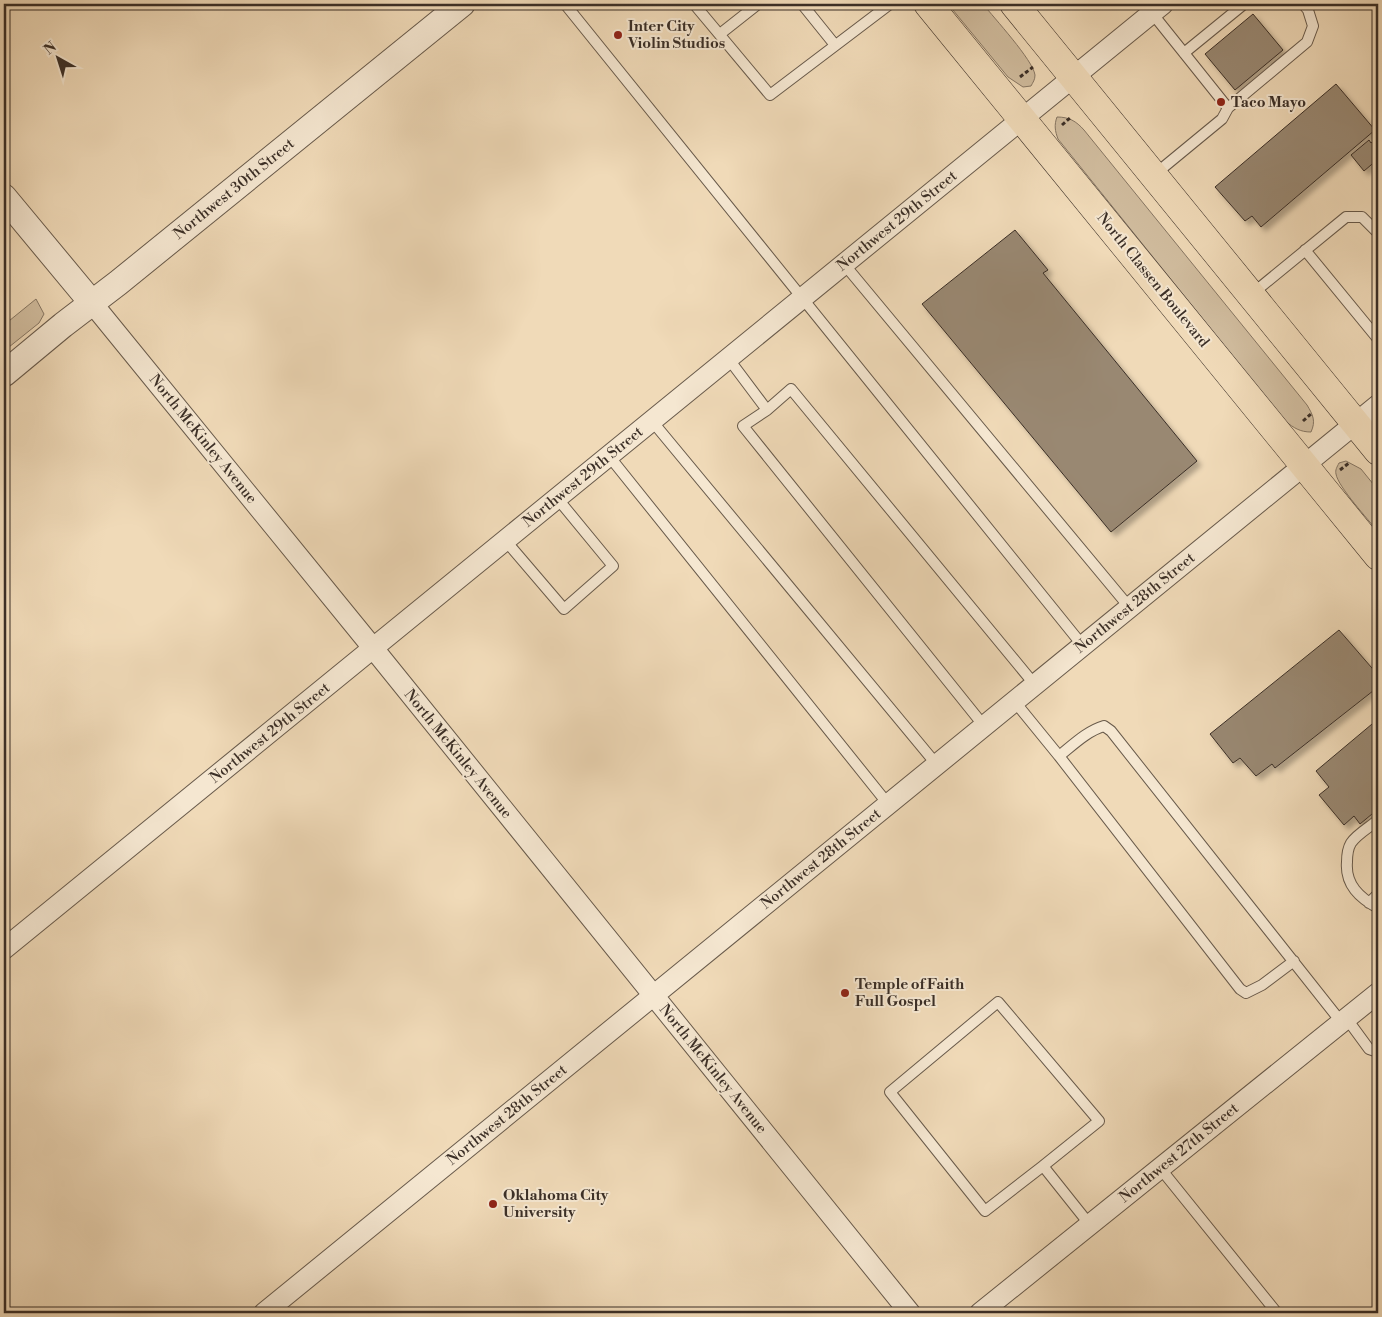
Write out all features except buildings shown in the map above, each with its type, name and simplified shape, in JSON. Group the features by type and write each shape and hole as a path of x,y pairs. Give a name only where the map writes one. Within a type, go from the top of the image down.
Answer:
{"main road":[{"name":"North Classen Boulevard","path":"928,4 1378,556"},
{"path":"1014,4 1378,451"}],"street":[{"name":"Northwest 30th Street","path":"4,374 462,4"},
{"name":"Northwest 29th Street","path":"4,949 1157,8"},
{"name":"North McKinley Avenue","path":"4,197 373,648 910,1313"},
{"name":"Northwest 28th Street","path":"264,1313 1378,405"},
{"name":"Northwest 27th Street","path":"980,1313 1378,993"}],"lane":[{"path":"565,4 1083,646"},
{"path":"694,4 770,94 890,4"},
{"path":"720,34 758,4"},
{"path":"802,4 836,45"},
{"path":"1184,53 1244,4"},
{"path":"1153,175 1222,119 1228,108 1307,42 1313,26 1308,10 1303,4"},
{"path":"1157,8 1184,53 1228,108"},
{"path":"1251,295 1346,217 1362,216 1378,233"},
{"path":"1305,250 1378,339"},
{"path":"844,264 1130,608"},
{"path":"728,358 767,410"},
{"path":"984,726 743,426 767,410 791,389 1035,685"},
{"path":"652,421 936,765"},
{"path":"609,456 888,804"},
{"path":"505,540 564,609 613,566 558,498"},
{"path":"1015,702 1240,989 1246,993 1262,985 1294,961"},
{"path":"1059,756 1096,728 1104,726 1111,731 1294,961 1369,1050 1378,1052"},
{"path":"1378,820 1351,844 1347,856 1346,870 1355,891 1374,905 1378,894"},
{"path":"998,1002 1099,1121 1043,1166 985,1211 890,1092 998,1002"},
{"path":"1043,1166 1090,1225"},
{"path":"1160,1168 1277,1313"}],"shaded area":[{"path":"948,4 983,4 1033,68 1035,75 1031,86 1023,87 1008,77"},
{"path":"1057,117 1072,120 1084,130 1307,405 1313,418 1311,432 1297,429 1285,421 1058,139 1055,128"},
{"path":"36,299 44,314 39,323 4,351 4,325"},
{"path":"1346,461 1361,469 1378,490 1378,532 1338,480 1337,467 1339,463"}],"place":[{"name":"Inter City Violin Studios","path":"618,35"},
{"name":"Taco Mayo","path":"1221,102"},
{"name":"Temple of Faith Full Gospel","path":"845,993"},
{"name":"Oklahoma City University","path":"493,1204"}]}
